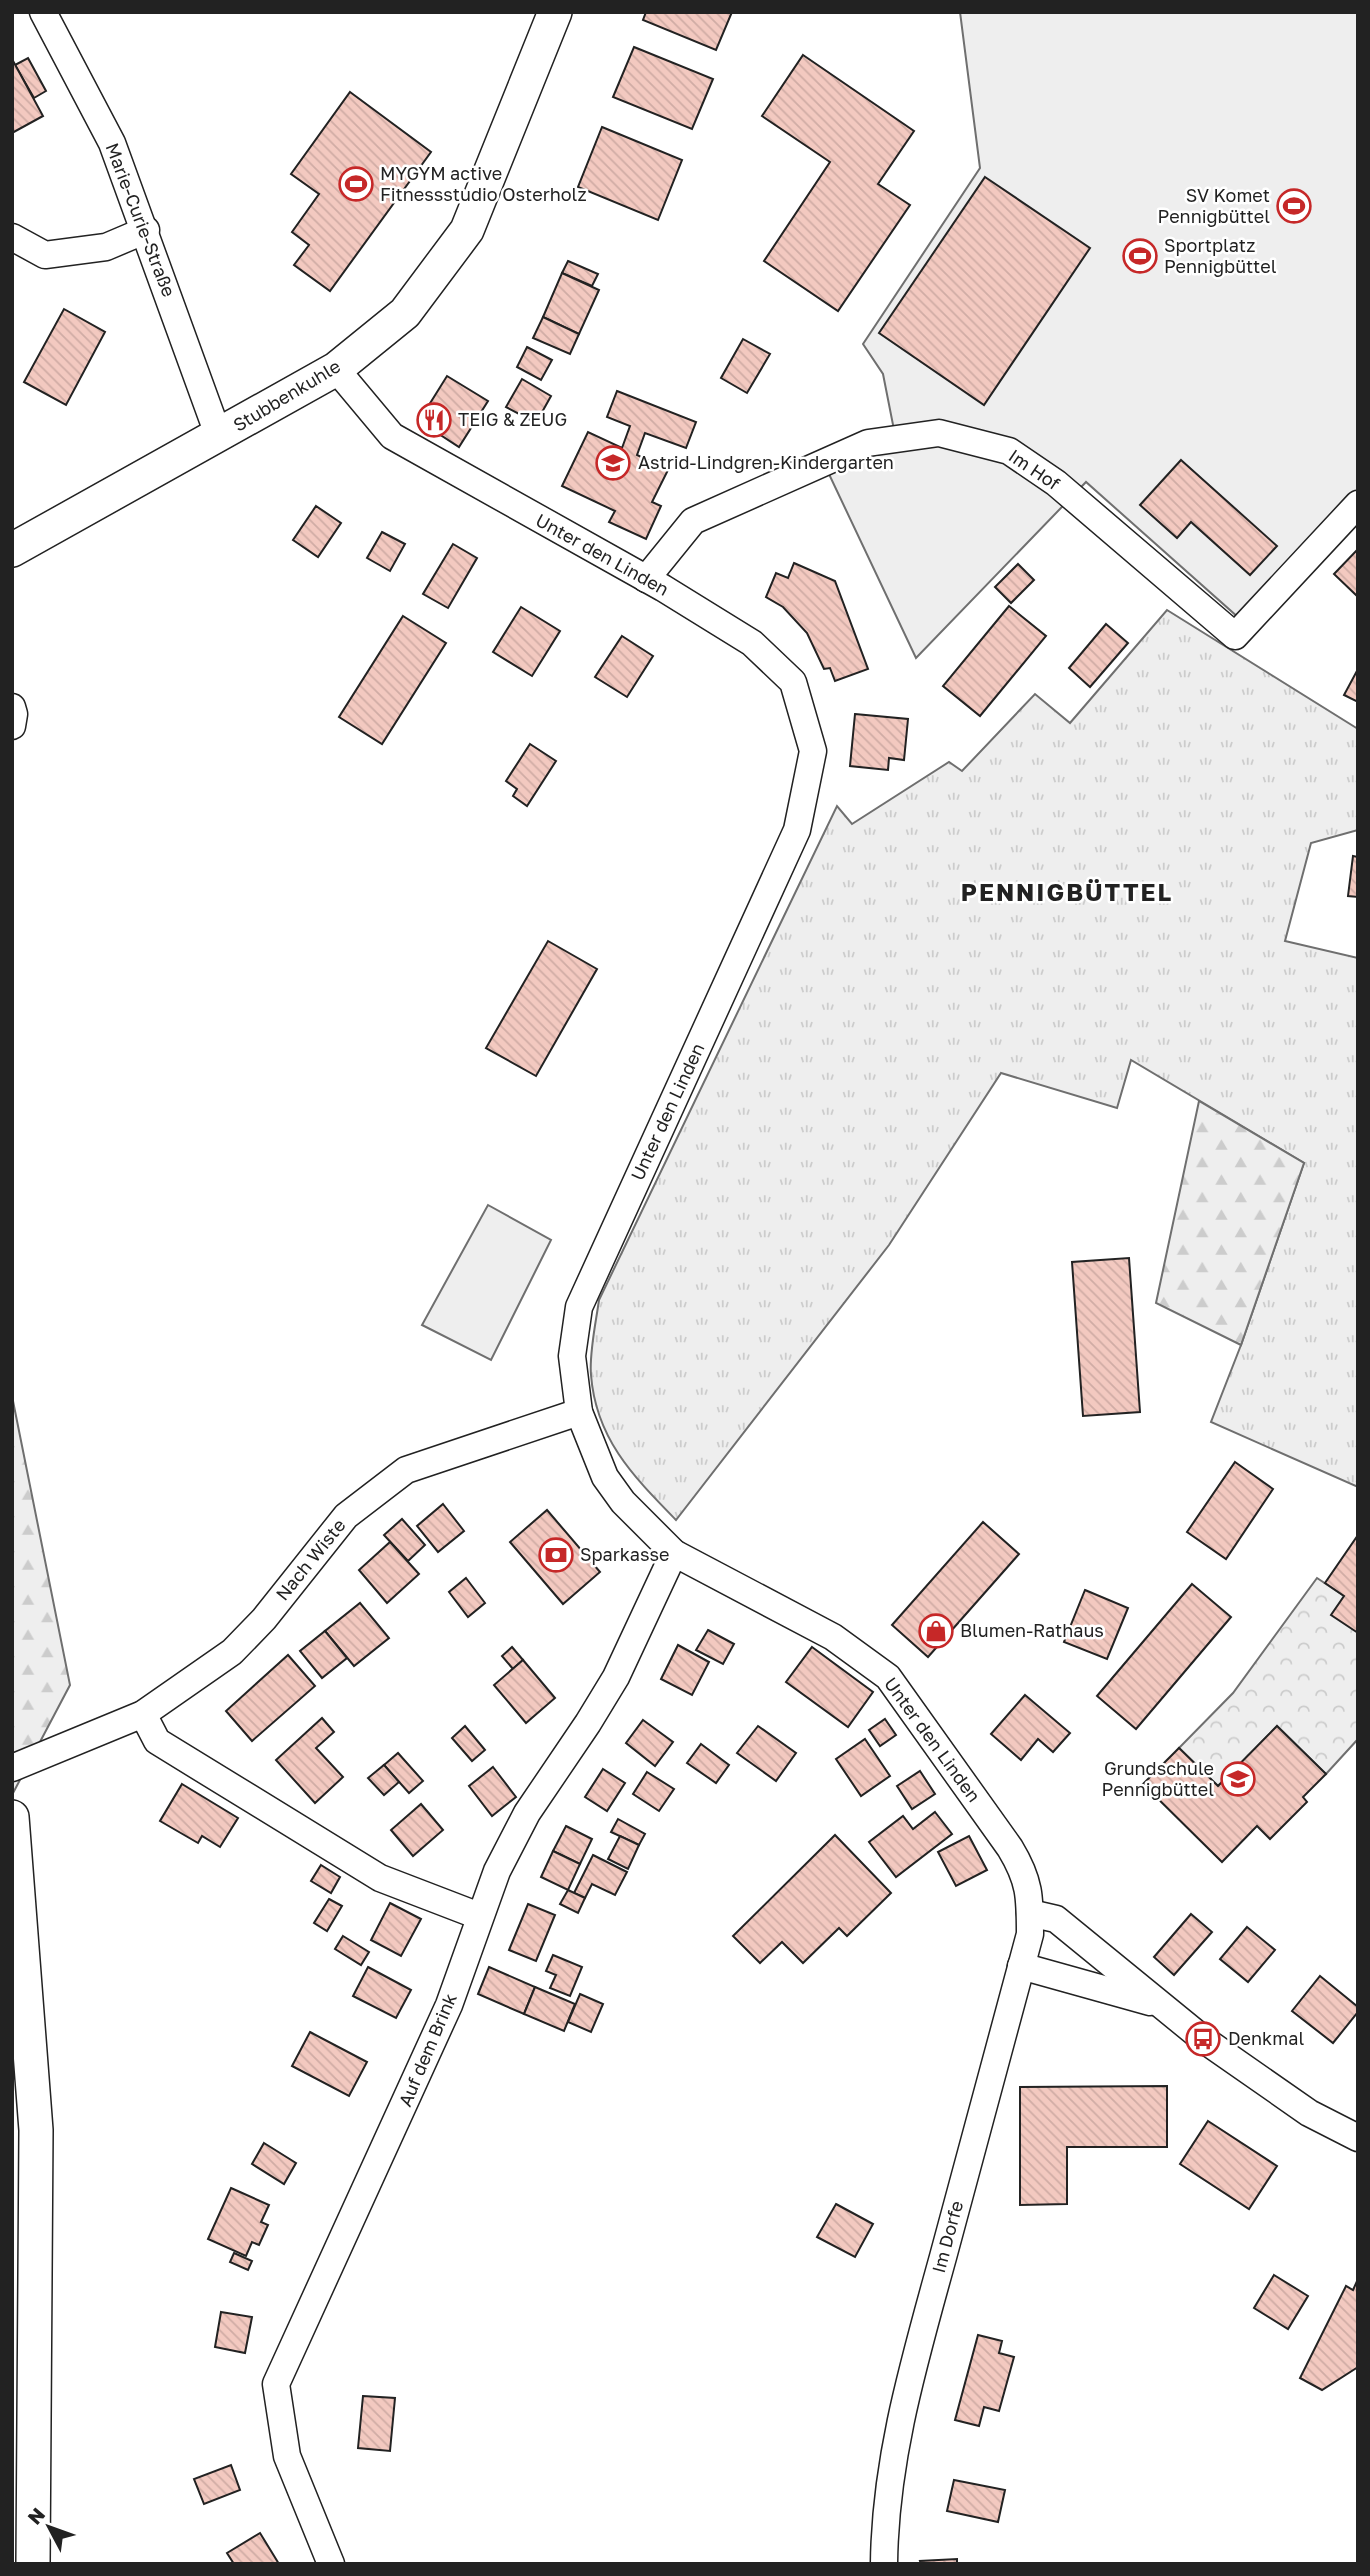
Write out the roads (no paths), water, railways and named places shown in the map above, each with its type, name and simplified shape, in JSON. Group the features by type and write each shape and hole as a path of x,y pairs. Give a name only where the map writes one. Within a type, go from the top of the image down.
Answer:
{"main road":[{"name":"Stubbenkuhle","path":"12,550 219,437 336,369 405,313 467,230 555,12"},
{"path":"12,1817 36,2130 33,2564"}],"street":[{"name":"Marie-Curie-Straße","path":"43,12 112,143 146,230 219,437"},
{"path":"12,237 45,255 106,247 146,230"},
{"name":"Unter den Linden","path":"336,369 392,436 646,579 752,643 793,682 813,751 797,830 579,1307 572,1356 579,1412 605,1477 623,1502 674,1553 833,1637 888,1677 1020,1864 1030,1892 1030,1913"},
{"name":"Im Hof","path":"646,579 693,521 868,443 939,433 1009,451 1056,483 1235,636 1358,504"},
{"path":"12,707 12,726"},
{"name":"Nach Wiste","path":"12,1768 143,1714 232,1652 264,1619 346,1516 405,1470 579,1412"},
{"name":"Auf dem Brink","path":"331,2564 287,2456 276,2384 444,2017 497,1871 527,1813 588,1723 616,1676 674,1553"},
{"path":"143,1714 157,1741 380,1878 479,1916"},
{"path":"1030,1913 1056,1919 1158,2005 1309,2113 1358,2138"},
{"name":"Im Dorfe","path":"884,2564 885,2518 893,2458 909,2379 1030,1934 1030,1913"},
{"path":"1021,1966 1158,2005"}],"place":[{"name":"MYGYM active Fitnessstudio Osterholz","path":"356,184"},
{"name":"SV Komet Pennigbüttel","path":"1294,206"},
{"name":"Sportplatz Pennigbüttel","path":"1140,256"},
{"name":"TEIG & ZEUG","path":"434,420"},
{"name":"Astrid-Lindgren-Kindergarten","path":"613,463"},
{"name":"Sparkasse","path":"556,1555"},
{"name":"Blumen-Rathaus","path":"936,1631"},
{"name":"Grundschule Pennigbüttel","path":"1238,1779"},
{"name":"Denkmal","path":"1203,2039"}],"district":[{"name":"PENNIGBÜTTEL","path":"1067,893"}]}
